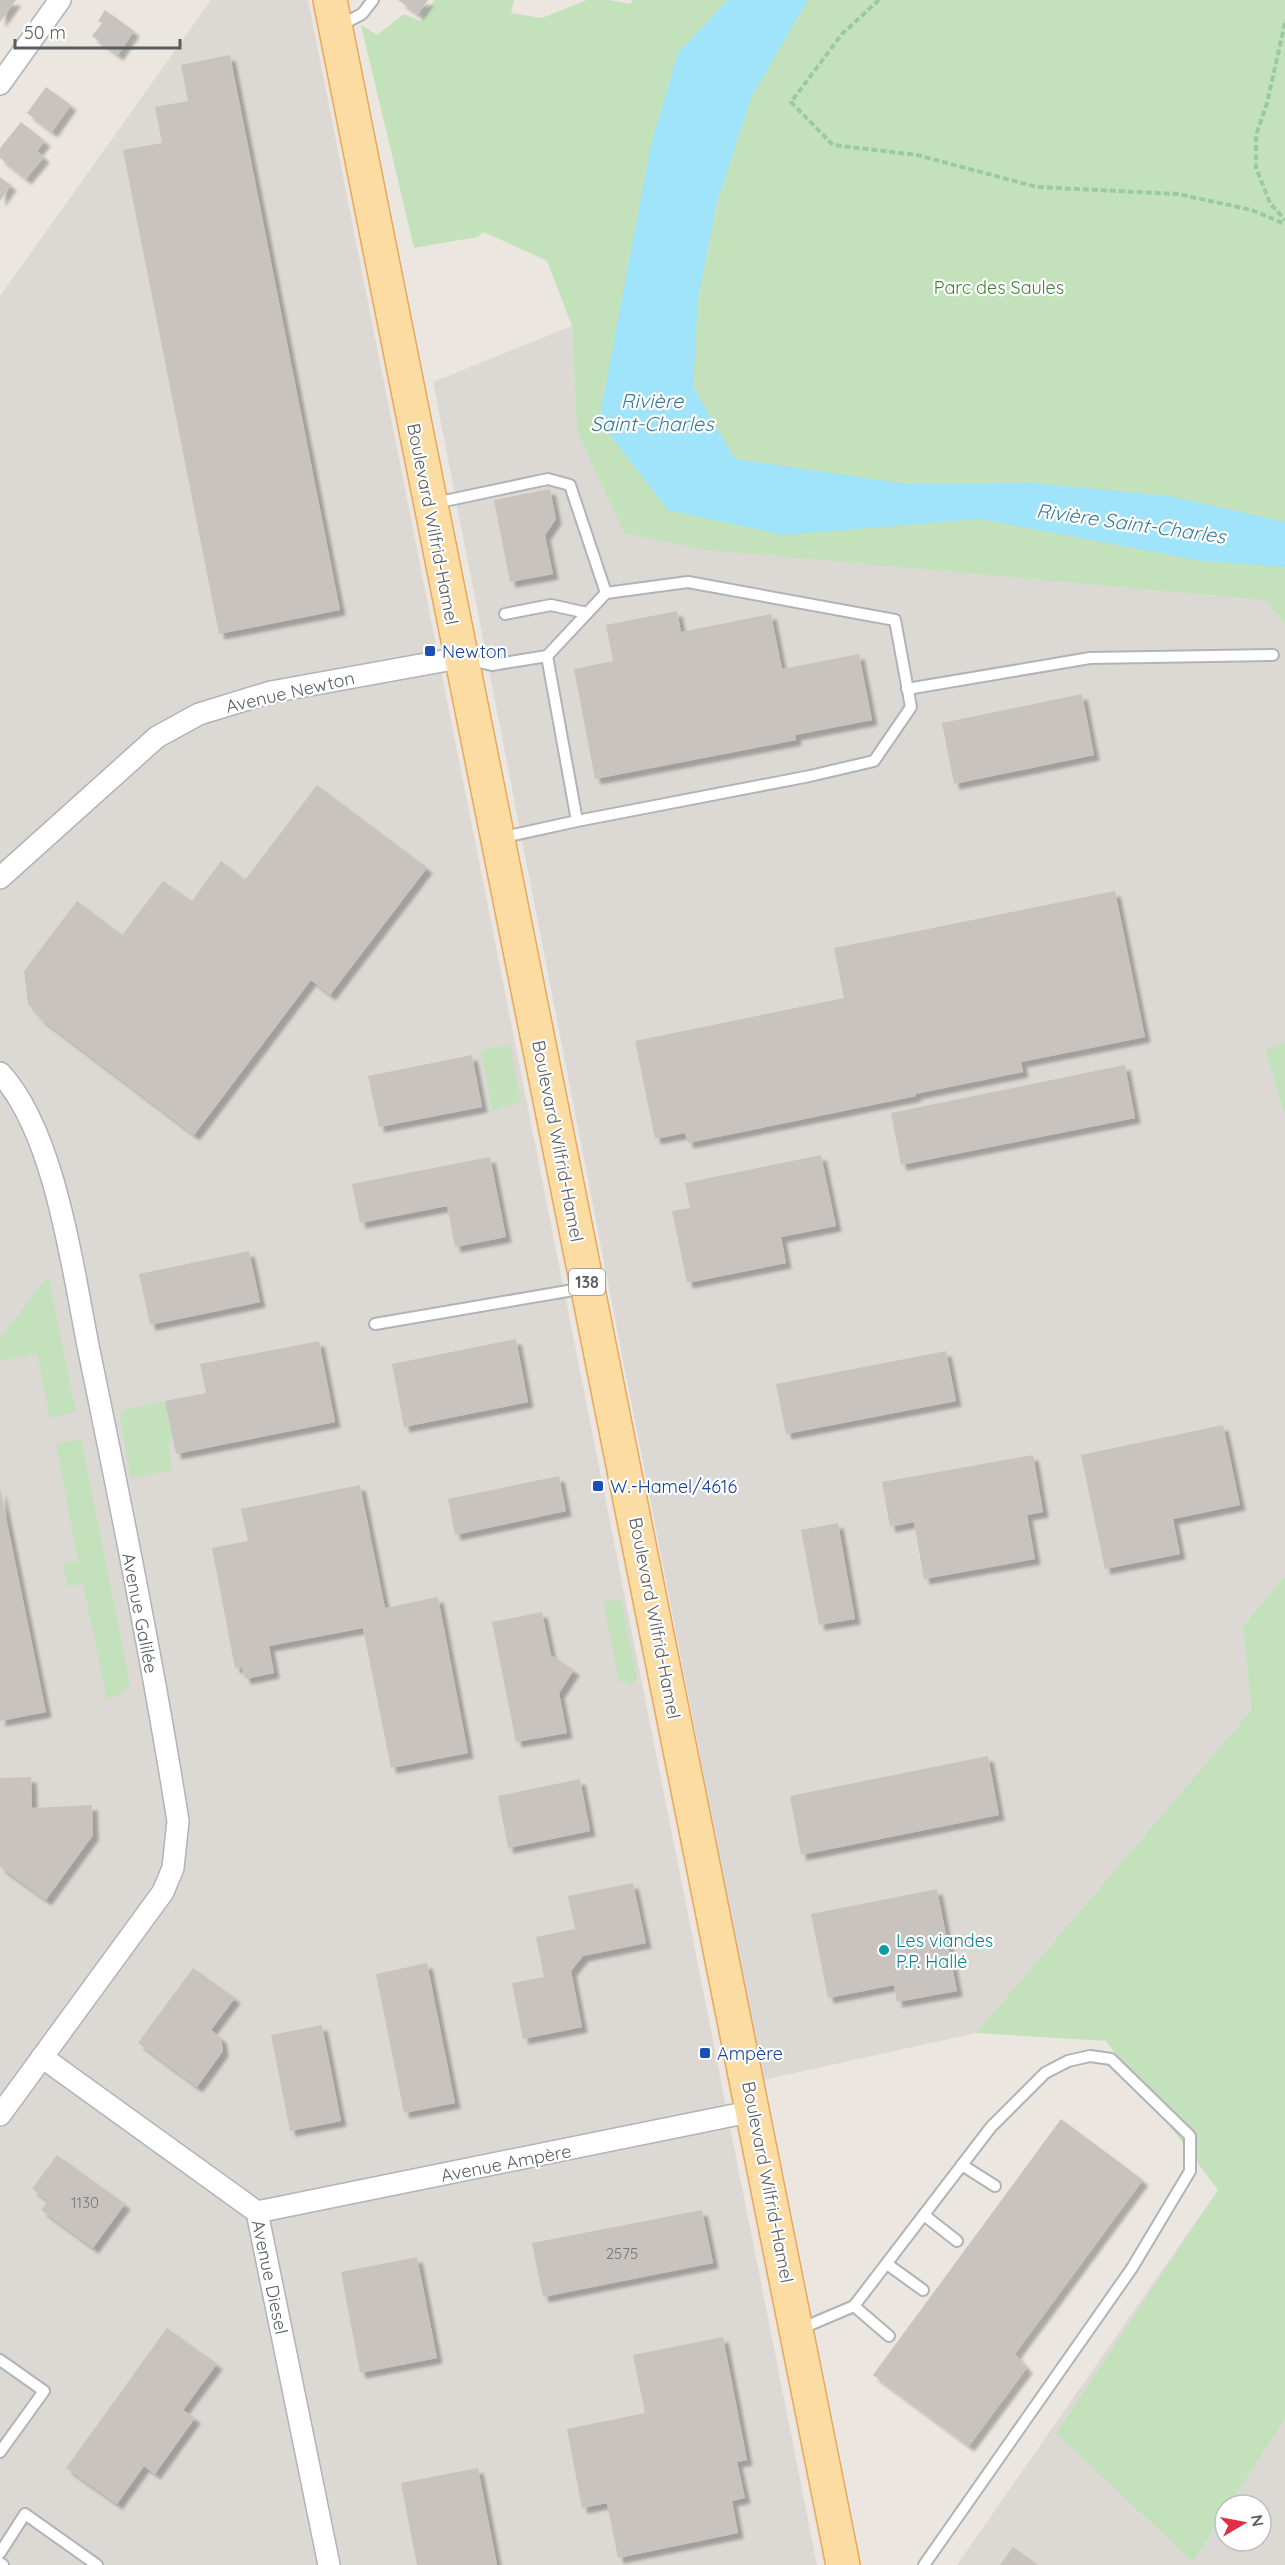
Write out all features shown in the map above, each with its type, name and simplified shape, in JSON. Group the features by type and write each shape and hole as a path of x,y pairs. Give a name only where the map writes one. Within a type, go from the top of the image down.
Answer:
{"main road":[{"name":"Boulevard Wilfrid-Hamel","path":"333,14 459,658 754,2111 843,2565"}],"street":[{"path":"0,84 60,0"},
{"name":"Avenue Newton","path":"0,878 157,737 199,714 271,692 459,658"},
{"name":"Avenue Galilée","path":"0,1073 12,1086 35,1131 52,1176 103,1420 178,1821 172,1868 163,1892 0,2115"},
{"name":"Avenue Diesel","path":"42,2057 257,2212 329,2565"},
{"name":"Avenue Ampère","path":"257,2212 754,2111"}],"lane":[{"path":"333,14 362,14 373,0"},
{"path":"429,504 548,479 570,485 606,593"},
{"path":"459,658 492,665 547,656 606,593 688,582 895,621 911,707 874,761 497,839"},
{"path":"505,614 551,605 587,613"},
{"path":"908,689 1090,658 1272,655"},
{"path":"547,656 577,821"},
{"path":"375,1324 588,1287"},
{"path":"797,2330 854,2307 991,2127 1045,2073 1068,2061 1090,2056 1111,2059 1190,2136 1190,2171 1131,2268 924,2565"},
{"path":"963,2165 995,2187"},
{"path":"924,2215 957,2241"},
{"path":"886,2264 923,2290"},
{"path":"854,2307 889,2336"},
{"path":"0,2360 44,2391 0,2452"},
{"path":"0,2553 25,2514 96,2565"}],"path":[{"path":"879,0 842,34 791,102 832,145 917,155 1037,187 1178,194 1252,210 1285,222"},
{"path":"1285,23 1267,103 1256,135 1256,168 1270,203 1285,222"}],"shaded area":[{"path":"211,0 308,0 817,2565 0,2565 0,296"},
{"path":"572,326 577,431 1265,600 1285,625 1285,1042 1265,1052 1285,1117 1285,1576 1243,1626 1253,1710 976,2033 763,2080 433,382"},
{"path":"1218,2190 1193,2562 1213,2531 1213,2553 1273,2553 1273,2493 1238,2493 1285,2419 1285,2565 957,2565"}],"green space":[{"name":"Parc des Saules","path":"435,0 514,0 511,13 542,18 587,0 609,0 630,4 633,0 1285,0 1285,625 1265,600 708,550 624,533 577,431 572,326 547,261 484,232 477,237 414,248 361,25 377,35 404,14 420,21"},
{"path":"1285,1042 1285,1117 1265,1051"},
{"path":"510,1045 521,1102 492,1110 481,1050"},
{"path":"48,1276 76,1412 50,1418 37,1354 0,1361 0,1338"},
{"path":"165,1401 173,1440 168,1443 172,1470 131,1478 120,1417 124,1410"},
{"path":"81,1439 130,1684 122,1693 107,1700 83,1584 68,1586 63,1564 78,1561 56,1444"},
{"path":"1285,1576 1285,2419 1238,2493 1213,2493 1213,2531 1193,2562 1056,2433 1218,2190 1106,2041 976,2033 1252,1710 1243,1626"},
{"path":"607,1601 621,1601 637,1678 632,1685 619,1681 604,1605"}],"water":[{"name":"Rivière Saint-Charles","path":"728,0 808,0 752,96 717,202 698,298 693,387 735,459 907,484 1034,483 1169,496 1285,522 1285,567 1202,561 980,519 783,535 668,510 599,421 651,145 678,53"}],"building":[{"path":"0,0 16,0 0,22"},
{"path":"398,0 428,0 418,14"},
{"path":"105,10 134,31 118,55 92,36 102,23 98,21"},
{"path":"230,55 340,610 219,634 123,150 162,143 155,107 188,101 181,65"},
{"path":"46,87 71,105 52,132 27,113"},
{"path":"21,122 45,141 37,151 44,157 26,179 0,158 0,148"},
{"path":"0,177 11,185 0,201"},
{"path":"550,489 556,519 545,535 553,574 510,582 494,500"},
{"path":"677,611 681,632 771,614 782,669 859,654 872,720 795,735 796,740 595,779 574,669 613,661 606,625"},
{"path":"1082,694 1094,755 954,784 942,723"},
{"path":"317,785 427,868 330,995 311,980 194,1135 41,1019 28,1004 24,971 77,901 122,935 163,881 192,901 221,861 245,880"},
{"path":"1115,891 1145,1037 1021,1062 1023,1072 915,1094 916,1096 688,1143 685,1133 655,1139 635,1041 844,998 834,948"},
{"path":"472,1055 482,1107 379,1127 368,1076"},
{"path":"1125,1065 1135,1118 901,1165 891,1113"},
{"path":"821,1155 836,1226 781,1237 786,1263 687,1283 672,1211 690,1208 685,1183"},
{"path":"490,1157 506,1237 455,1247 447,1206 360,1223 352,1184"},
{"path":"249,1251 260,1302 150,1325 139,1274"},
{"path":"516,1339 528,1402 404,1427 392,1364"},
{"path":"319,1341 335,1422 176,1454 165,1401 206,1393 200,1364"},
{"path":"946,1351 956,1401 786,1434 776,1384"},
{"path":"1223,1425 1240,1505 1173,1519 1180,1554 1105,1569 1081,1455"},
{"path":"1033,1455 1043,1512 1027,1515 1035,1559 924,1579 914,1522 890,1527 882,1482"},
{"path":"559,1476 566,1511 455,1535 448,1499"},
{"path":"360,1485 385,1608 438,1597 468,1753 391,1768 363,1628 269,1646 274,1673 245,1679 242,1667 235,1668 212,1548 248,1541 241,1509"},
{"path":"0,1488 46,1712 0,1721"},
{"path":"838,1523 855,1619 819,1625 801,1530"},
{"path":"542,1612 551,1655 574,1670 559,1693 567,1733 516,1742 492,1622"},
{"path":"988,1756 999,1815 801,1855 790,1796"},
{"path":"31,1777 32,1808 92,1805 93,1835 46,1900 0,1867 0,1778"},
{"path":"580,1779 590,1831 508,1848 498,1796"},
{"path":"633,1883 646,1943 583,1956 571,1971 582,2027 523,2039 512,1983 544,1977 536,1937 575,1929 568,1896"},
{"name":"Les viandes P.P. Hallé","path":"937,1889 957,1991 897,2002 894,1985 828,1998 811,1914"},
{"path":"427,1963 455,2103 404,2113 376,1974"},
{"path":"193,1968 235,1998 211,2030 221,2038 223,2051 197,2087 138,2043"},
{"path":"322,2025 341,2121 290,2131 271,2035"},
{"path":"1061,2119 1143,2180 1015,2354 1027,2368 969,2446 873,2375"},
{"path":"57,2155 125,2204 93,2248 41,2210 48,2201 32,2189"},
{"path":"702,2210 713,2263 543,2297 532,2243"},
{"path":"417,2257 437,2358 360,2373 341,2272"},
{"path":"167,2328 217,2364 183,2410 195,2418 155,2474 144,2466 117,2504 66,2468"},
{"path":"723,2337 747,2460 737,2462 745,2498 732,2501 738,2533 618,2558 607,2503 582,2508 567,2429 645,2413 633,2355"},
{"path":"478,2468 497,2565 417,2565 401,2483"},
{"path":"1013,2547 1038,2565 1000,2565"}],"place":[{"name":"Newton","path":"430,651"},
{"name":"W.-Hamel/4616","path":"598,1486"},
{"name":"Les viandes P.P. Hallé","path":"884,1950"},
{"name":"Ampère","path":"705,2053"}]}
